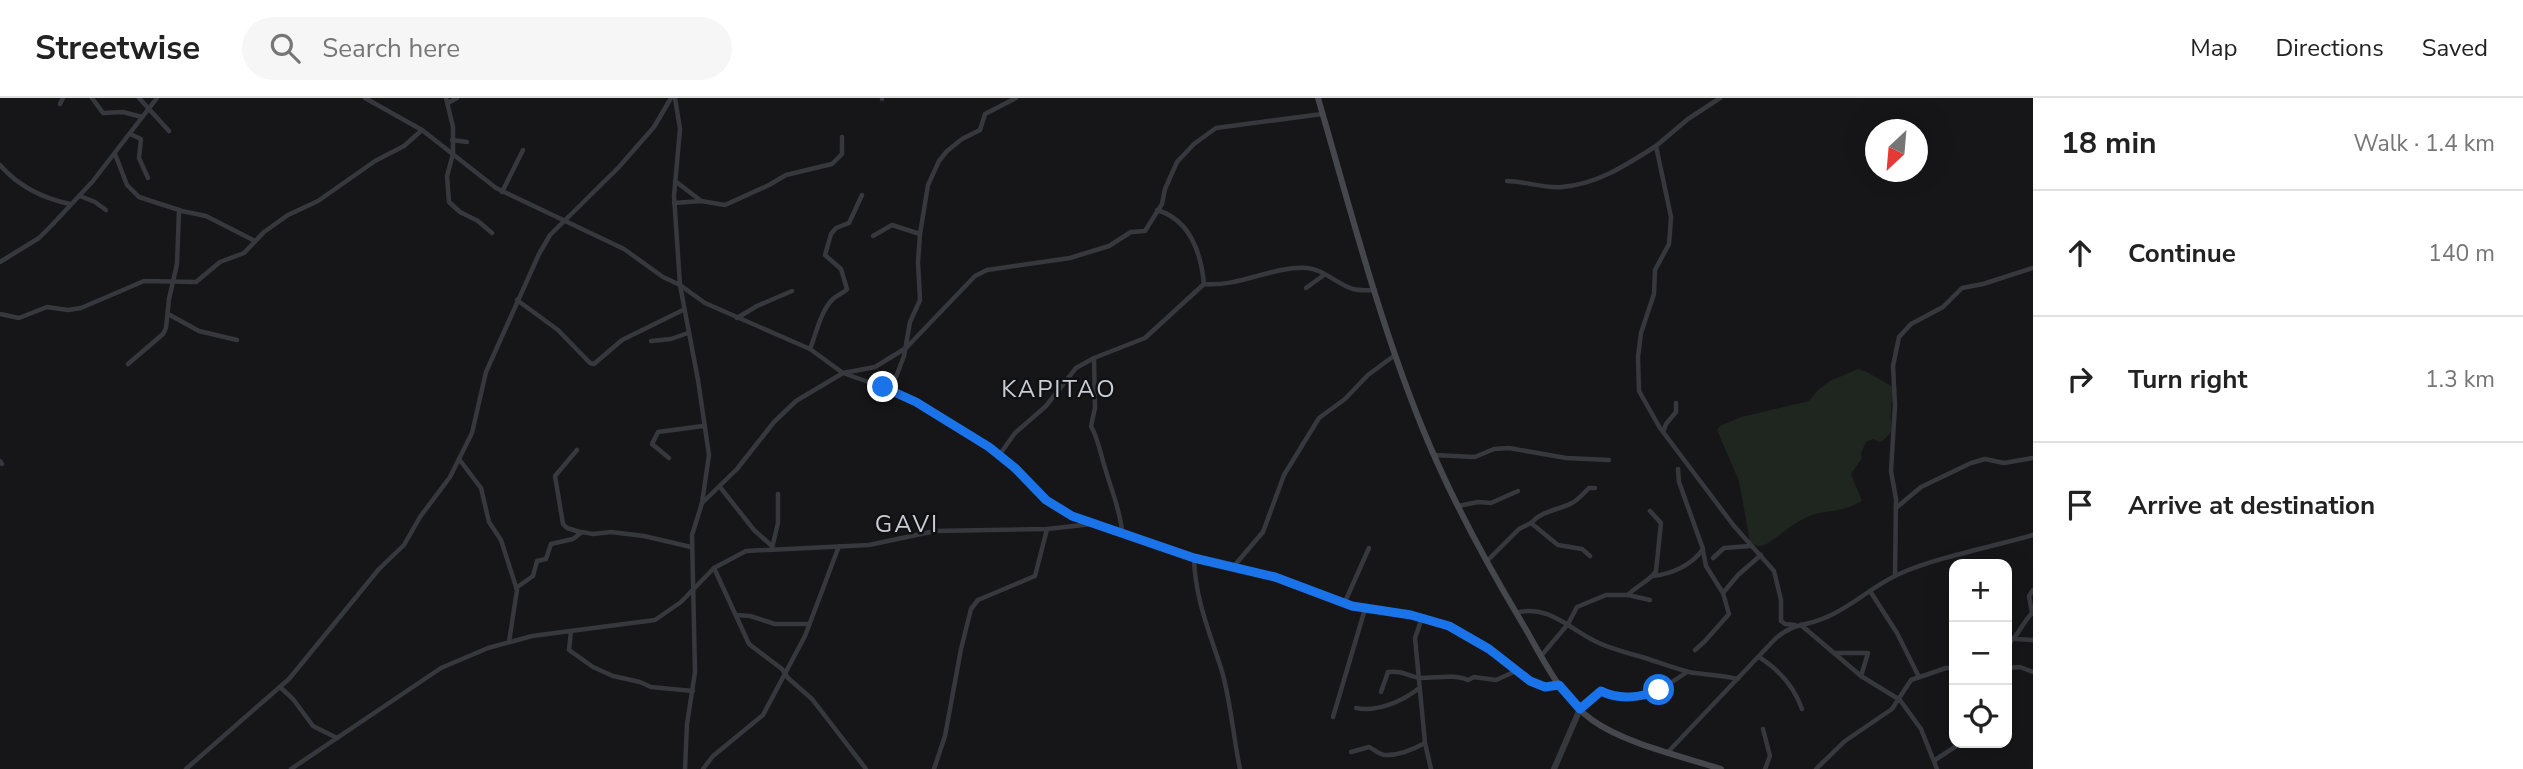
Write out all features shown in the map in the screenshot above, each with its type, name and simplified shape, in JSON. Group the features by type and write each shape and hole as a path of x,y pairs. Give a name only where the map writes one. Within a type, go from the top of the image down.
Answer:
{"main road":[{"path":"1318,98 1396,355 1434,455 1458,506 1541,656 1559,685 1591,719 1616,733 1721,769"}],"street":[{"path":"60,104 63,98"},
{"path":"92,98 103,113 123,112 142,117"},
{"path":"139,98 169,131"},
{"path":"0,262 39,238 115,154 157,98"},
{"path":"366,98 422,130 502,192 624,249 705,303 810,349 843,373 891,390 924,407 1000,454 1052,504 1092,524 1122,531 1194,558 1275,577 1344,604 1422,618 1449,626 1477,642 1530,681 1545,687 1559,685"},
{"path":"457,98 447,100 453,127 453,154 447,176 449,202 492,233"},
{"path":"673,98 680,129 674,203 680,285 709,455 702,503 694,525 691,547 693,691 687,724 685,769"},
{"path":"186,769 280,686 379,569 404,545 459,459 474,428 486,372 538,254 550,235 618,168 654,127 673,98"},
{"path":"891,390 906,348 910,322 920,300 918,262 928,186 939,161 955,144 980,130 985,114 1016,98"},
{"path":"1507,181 1560,188 1619,170 1720,98"},
{"path":"702,503 737,469 786,409 843,373 875,367 906,348 975,276 987,270 1070,258 1109,246 1131,232 1145,231 1162,204 1165,189 1177,162 1194,144 1216,128 1323,114"},
{"path":"0,314 22,318 47,307 74,309 144,281 200,280 220,262 244,253 288,215 318,201 375,161 404,146 422,130"},
{"path":"130,134 141,139 139,158 148,178"},
{"path":"674,203 701,201 725,205 769,186 786,175 832,164 842,154 842,137"},
{"path":"452,140 467,142"},
{"path":"1656,146 1671,217 1670,232 1669,244 1655,270 1654,294 1641,333 1638,386 1663,433 1778,578 1781,621 1785,624 1814,623 1895,576 1924,565 2033,535"},
{"path":"502,192 523,150"},
{"path":"115,154 127,185 139,197 206,216 255,241"},
{"path":"0,164 11,178 41,197 71,204"},
{"path":"675,181 701,201"},
{"path":"80,195 95,201 106,210"},
{"path":"810,349 820,321 832,299 847,289 841,269 825,255 828,241 836,228 849,223 862,195"},
{"path":"1162,204 1167,213 1192,236 1202,265 1204,284"},
{"path":"128,364 163,334 177,264 178,210"},
{"path":"1157,210 1167,213"},
{"path":"873,236 892,225 920,234"},
{"path":"1000,454 1019,429 1046,406 1076,369 1094,358 1130,345 1155,332 1204,284 1220,285 1249,280 1283,269 1308,268 1352,289 1376,290"},
{"path":"1895,576 1896,495 1891,471 1895,405 1893,366 1899,337 1911,324 1943,307 1962,288 2033,268"},
{"path":"1306,288 1324,275"},
{"path":"737,318 792,291"},
{"path":"517,300 558,330 594,364 622,340 684,310"},
{"path":"168,314 199,331 237,340"},
{"path":"651,341 671,339 688,333"},
{"path":"1234,566 1263,532 1284,475 1318,418 1345,399 1368,375 1396,355"},
{"path":"1094,358 1095,408 1091,426 1100,444 1101,457 1118,509 1122,531"},
{"path":"1663,433 1666,424 1676,412 1676,402"},
{"path":"669,458 652,444 658,432 703,426"},
{"path":"1434,455 1475,457 1494,449 1509,448 1566,458 1609,460"},
{"path":"577,450 555,476 562,524 581,533 628,533 691,547"},
{"path":"1896,508 1921,487 1971,463 1985,459 2004,463 2033,458"},
{"path":"459,459 481,488 489,522 501,540 516,588 517,597 509,642"},
{"path":"1678,469 1679,482 1698,533 1706,566 1723,593 1729,614 1695,650"},
{"path":"719,486 754,530 772,547"},
{"path":"1488,560 1519,529 1565,504 1572,504 1589,488 1595,488"},
{"path":"1458,506 1478,502 1491,503 1518,491"},
{"path":"772,547 778,523 778,494"},
{"path":"1650,511 1661,523 1658,563 1653,576"},
{"path":"1531,523 1558,545 1582,549 1590,556"},
{"path":"292,769 441,668 509,642 655,620 668,613 714,568 746,551 772,547 884,543 935,531 1047,529 1092,524"},
{"path":"934,769 945,736 971,609 978,600 1035,576 1047,529"},
{"path":"516,588 533,576 537,561 546,558 551,544 572,540 581,533"},
{"path":"703,769 713,757 762,716 810,624 839,546"},
{"path":"1713,558 1724,548 1751,546"},
{"path":"1344,604 1369,548"},
{"path":"1628,595 1653,576 1682,567 1703,551"},
{"path":"1723,593 1738,575 1761,555"},
{"path":"1194,558 1201,611 1221,669 1240,769"},
{"path":"714,568 749,644 812,699 866,769"},
{"path":"2012,641 2032,613 2029,596 2033,590"},
{"path":"1870,592 1895,629 1919,677"},
{"path":"1541,656 1568,624 1577,607 1603,595 1628,595 1650,600"},
{"path":"1333,717 1365,609"},
{"path":"1516,613 1526,610 1539,611 1606,646 1688,672 1719,674 1738,679"},
{"path":"735,615 750,616 775,624 810,624"},
{"path":"1422,618 1415,638 1424,743 1430,769"},
{"path":"1798,624 1861,676 1900,700 1919,725 1937,769"},
{"path":"1668,752 1776,638 1798,624"},
{"path":"571,631 569,650 602,672 651,687 693,691"},
{"path":"2015,639 2033,640"},
{"path":"1835,653 1868,653 1861,676"},
{"path":"1759,656 1778,670 1802,709"},
{"path":"2012,668 2020,667 2033,672"},
{"path":"1816,769 1845,741 1889,712 1900,700 1910,681 1949,668"},
{"path":"1381,692 1388,672 1401,671 1418,678 1460,676 1466,679 1480,677 1496,680 1516,671"},
{"path":"1554,769 1580,709 1601,691 1610,696 1646,695 1665,687 1688,672"},
{"path":"280,686 313,726 337,738"},
{"path":"1356,708 1369,710 1404,700 1418,689"},
{"path":"1763,729 1770,756 1765,769"},
{"path":"1352,752 1368,747 1380,754 1391,754 1410,750 1424,743"},
{"path":"1935,760 1953,748"}],"shaded area":[{"path":"1858,369 1893,387 1891,432 1880,442 1873,439 1866,442 1861,453 1862,458 1851,474 1862,501 1843,509 1810,516 1763,546 1753,544 1750,542 1739,481 1717,430 1741,417 1809,401 1830,381"}],"district":[{"name":"KAPITAO","path":"1059,389"},
{"name":"GAVI","path":"907,524"}],"route":[{"path":"883,387 916,402 1000,454 1046,500 1072,516 1092,524 1122,531 1194,558 1275,577 1352,606 1411,615 1449,626 1489,649 1530,681 1545,687 1559,685 1580,709 1601,691 1610,696 1625,697 1651,694 1659,690"}]}
